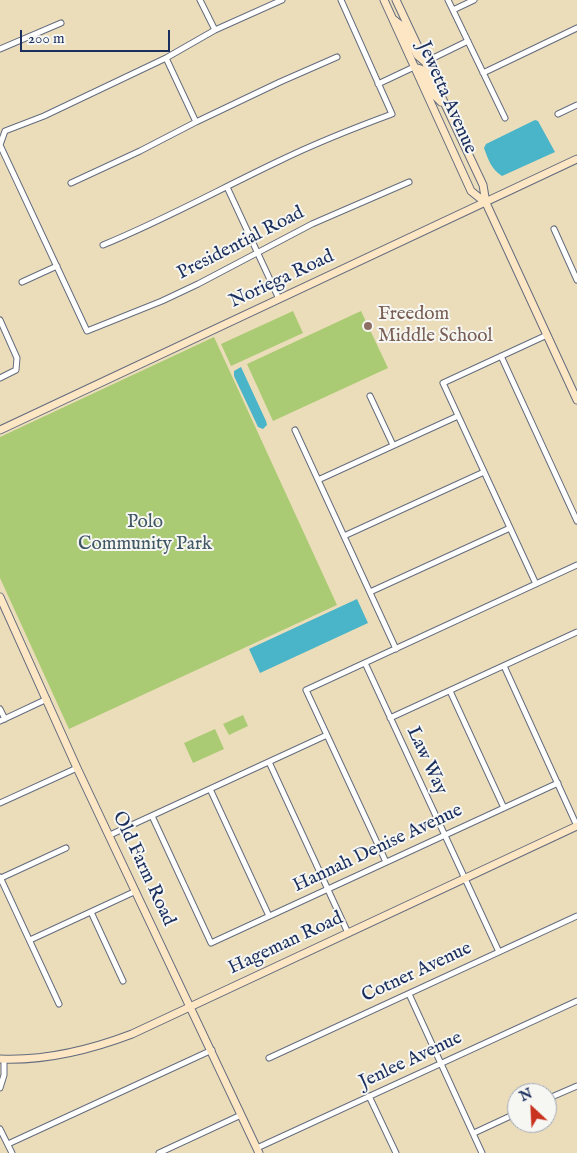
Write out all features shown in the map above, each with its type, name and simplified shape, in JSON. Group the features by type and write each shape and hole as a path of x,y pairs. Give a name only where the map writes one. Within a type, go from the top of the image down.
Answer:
{"street":[{"path":"200,0 215,30"},
{"path":"22,282 57,266 0,145 5,131 44,116 166,58 215,30 282,0"},
{"path":"103,245 156,222 317,143 392,114 341,0"},
{"name":"Jewetta Avenue","path":"384,0 470,191 486,203"},
{"name":"Jewetta Avenue","path":"396,0 483,185 486,203 577,400"},
{"path":"448,0 505,118"},
{"path":"453,10 474,0"},
{"path":"392,18 402,26 417,55 425,62 468,41"},
{"path":"0,49 62,22"},
{"path":"483,73 577,28"},
{"path":"71,183 140,151 196,122 337,57"},
{"path":"166,58 196,122"},
{"path":"378,84 414,67 419,68 435,96 445,106"},
{"path":"558,114 577,105"},
{"name":"Noriega Road","path":"0,430 577,159"},
{"name":"Presidential Road","path":"57,266 87,331 162,301 348,207 409,182"},
{"path":"227,187 279,299"},
{"path":"554,230 577,280"},
{"path":"0,320 17,358 16,370 0,378"},
{"path":"536,584 443,383 547,335"},
{"path":"501,356 577,521"},
{"path":"370,396 393,445"},
{"path":"318,480 458,416"},
{"path":"295,430 396,649"},
{"path":"344,536 484,472"},
{"path":"570,506 577,503"},
{"path":"370,592 510,528"},
{"path":"386,862 306,690 577,565"},
{"name":"Old Farm Road","path":"0,597 77,768 212,1050 258,1151"},
{"path":"390,718 577,632"},
{"name":"Law Way","path":"365,663 499,952"},
{"path":"504,666 577,826"},
{"path":"450,691 504,808"},
{"path":"0,708 2,720 47,699"},
{"path":"110,835 327,735"},
{"path":"269,762 348,933"},
{"path":"0,803 77,768"},
{"name":"Hannah Denise Avenue","path":"152,816 211,943 558,783"},
{"path":"210,789 269,916"},
{"name":"Hageman Road","path":"2,1059 46,1057 93,1048 132,1034 577,826"},
{"path":"59,1004 0,878 66,848"},
{"path":"30,940 136,891"},
{"path":"91,912 123,981"},
{"name":"Cotner Avenue","path":"269,1058 577,916"},
{"path":"408,994 482,1153"},
{"name":"Jenlee Avenue","path":"258,1151 370,1096 577,1001"},
{"path":"8,1144 212,1050"},
{"path":"0,1088 4,1075 2,1059"},
{"path":"557,1095 577,1086"},
{"path":"370,1096 396,1153"},
{"path":"159,1153 242,1114"},
{"path":"474,1133 507,1118"},
{"path":"0,1129 12,1153"}],"green space":[{"path":"293,311 303,333 231,366 221,344"},
{"path":"361,311 388,368 273,421 247,364"},
{"name":"Polo Community Park","path":"214,337 337,605 69,729 0,578 0,437"},
{"path":"243,715 248,726 229,735 223,724"},
{"path":"215,729 224,749 193,763 184,743"}],"water":[{"path":"535,120 538,121 555,152 502,176 490,164 484,148 486,144"},
{"path":"241,367 266,421 267,425 263,429 258,427 234,376 234,371"},
{"path":"357,599 368,623 260,673 249,649"}],"place":[{"name":"Freedom Middle School","path":"368,326"}]}
